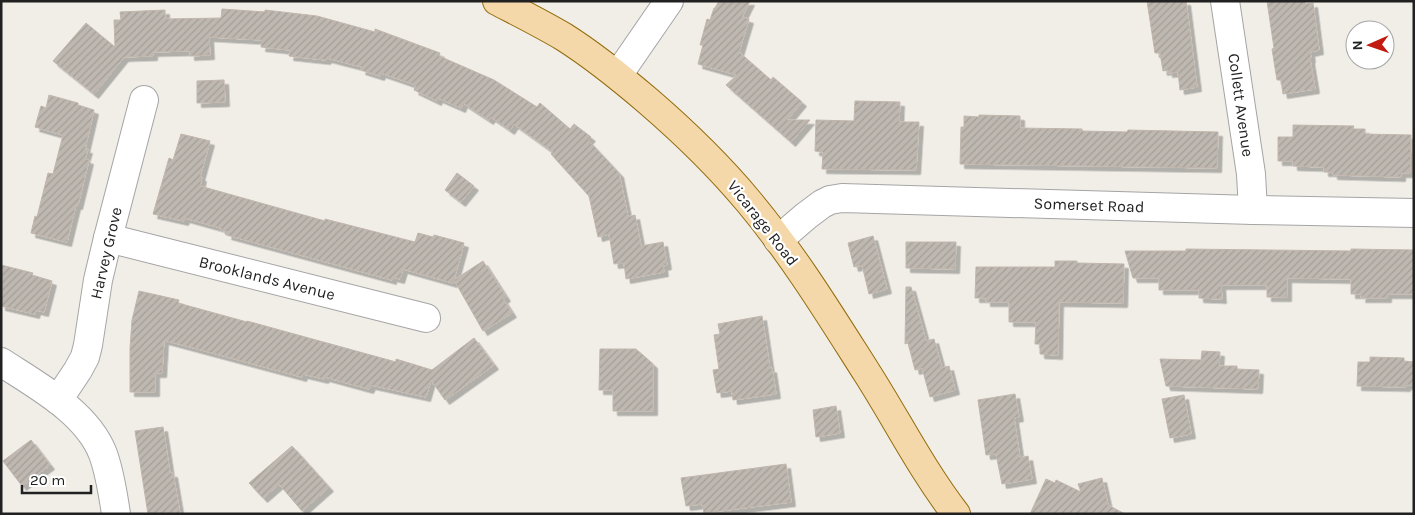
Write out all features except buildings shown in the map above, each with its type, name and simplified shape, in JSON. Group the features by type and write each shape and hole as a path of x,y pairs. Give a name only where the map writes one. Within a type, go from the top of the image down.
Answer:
{"main road":[{"name":"Vicarage Road","path":"497,1 565,38 618,75 722,171 750,203 802,272 923,466 956,514"}],"street":[{"path":"618,75 669,1"},
{"name":"Collett Avenue","path":"1225,1 1251,174 1253,210"},
{"name":"Harvey Grove","path":"58,400 78,370 87,351 98,280 144,100"},
{"name":"Somerset Road","path":"778,240 822,204 830,200 842,198 1414,213"},
{"name":"Brooklands Avenue","path":"108,238 426,318"},
{"path":"1,362 58,400 73,413 95,438 109,472 116,514"}]}
